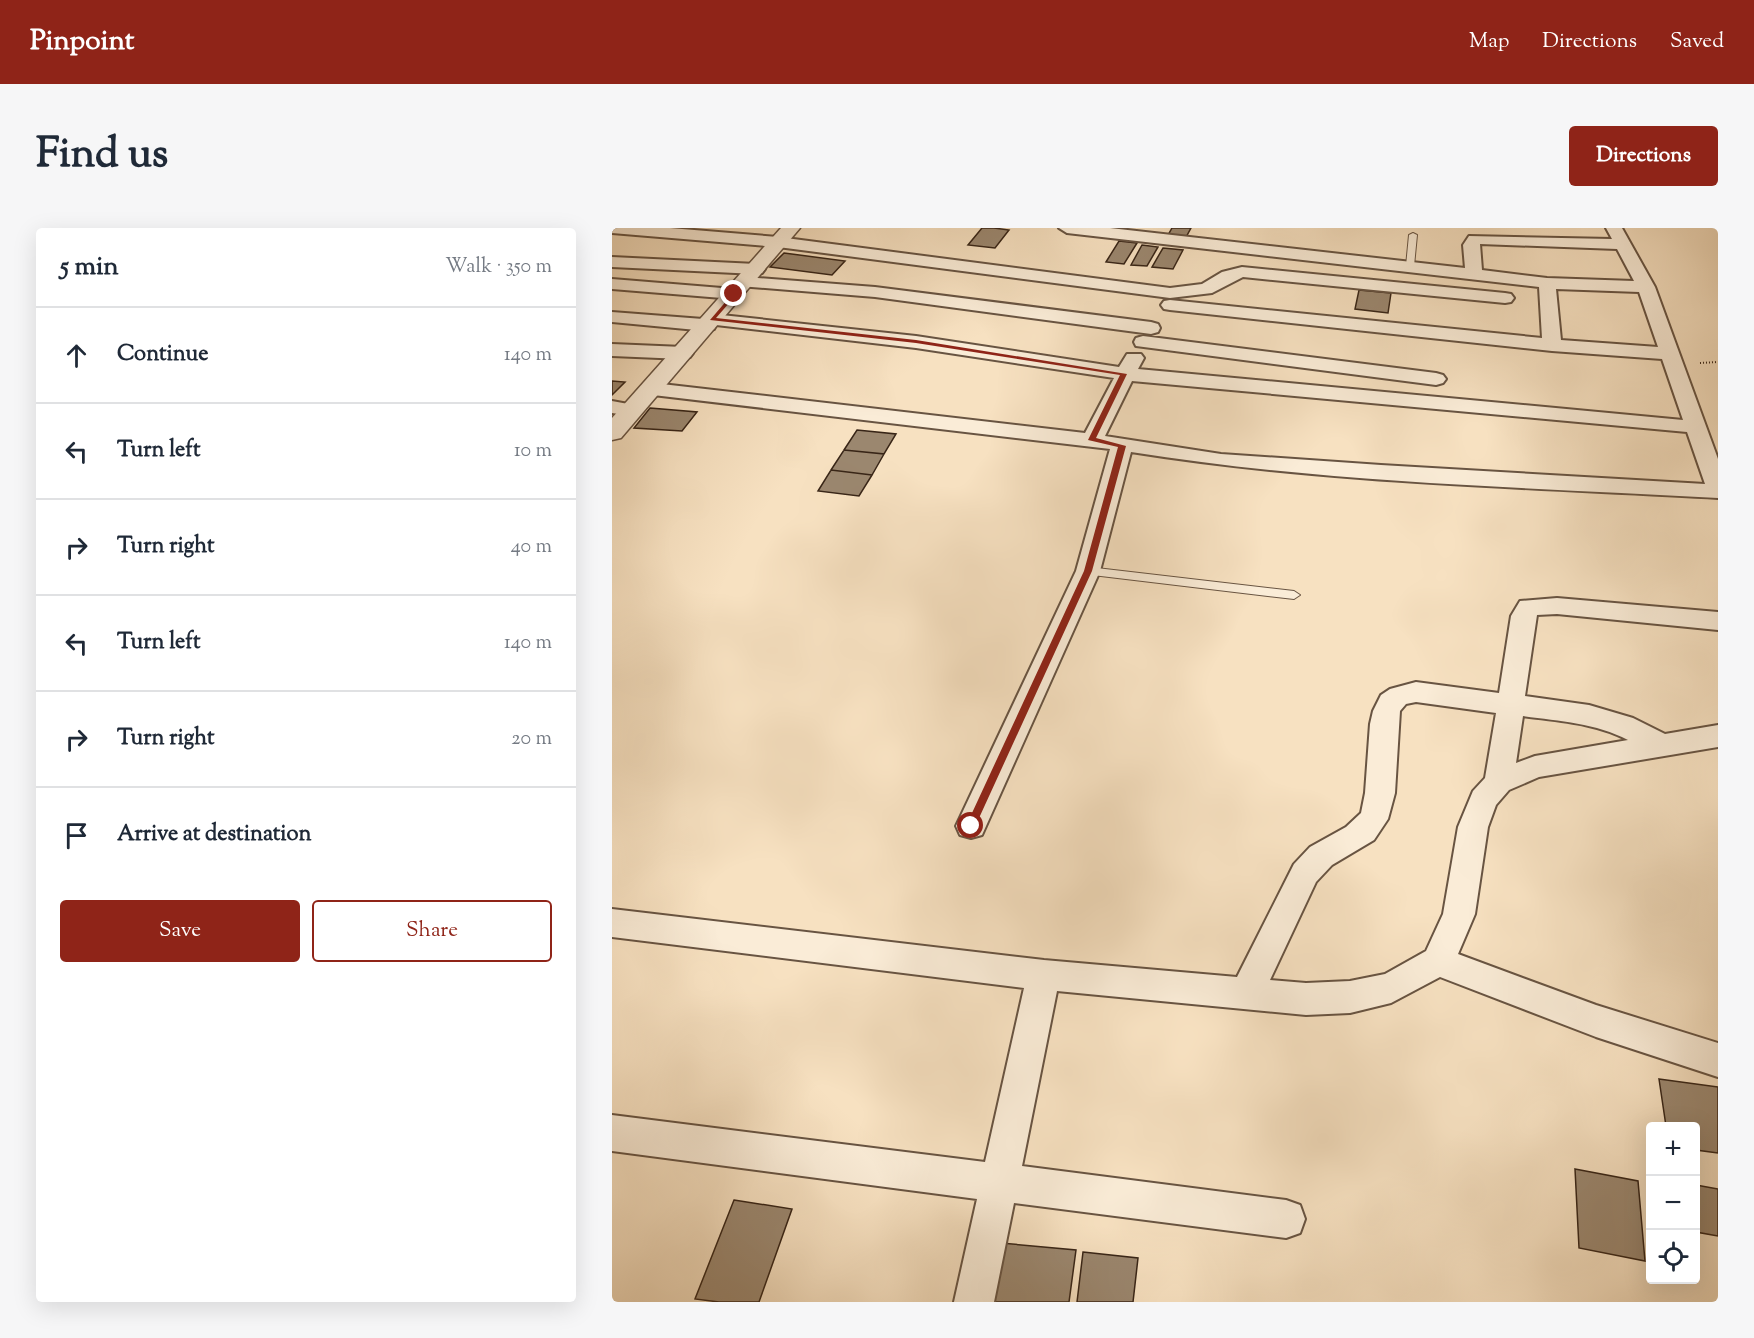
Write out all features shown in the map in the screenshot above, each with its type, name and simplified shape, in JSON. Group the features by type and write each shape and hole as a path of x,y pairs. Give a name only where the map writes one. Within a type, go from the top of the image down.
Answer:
{"street":[{"path":"618,228 785,235 1167,299 1432,332 1552,345 1671,354"},
{"path":"1067,228 1547,283 1646,287"},
{"path":"612,433 622,409 653,389 785,235"},
{"path":"653,389 1092,440 1221,460 1381,472 1718,490 1646,287 1619,236 1475,239 1471,245 1474,274"},
{"path":"1320,280 1325,259"},
{"path":"612,262 666,265 745,282"},
{"path":"646,287 666,265"},
{"path":"1092,440 1124,374 1167,299 1206,289 1228,276 1242,273 1505,298"},
{"path":"612,284 646,287 745,282 875,292 1436,379"},
{"path":"1547,283 1552,345"},
{"path":"1396,328 1401,288"},
{"path":"612,317 710,322 916,342 1124,374 1306,389 1435,404 1696,427"},
{"path":"1432,332 1436,379 1435,404"},
{"path":"612,350 683,353"},
{"path":"971,826 1088,571 1122,446"},
{"path":"1499,782 1524,616 1529,607 1557,606 1718,621"},
{"path":"1247,992 1305,873 1320,857 1362,830 1374,819 1379,799 1385,722 1390,704 1400,694 1416,692 1589,715 1623,725 1663,746"},
{"path":"612,923 1044,975 1306,999 1350,997 1391,988 1438,961 1460,914 1473,827 1483,799 1499,782 1535,767 1718,736"},
{"path":"1438,961 1596,1021 1718,1060"},
{"path":"974,1302 1044,975"},
{"path":"612,1133 1286,1219"}],"lane":[{"path":"1410,267 1413,235"},
{"path":"1088,571 1294,595"}],"building":[{"path":"982,228 1009,230 995,248 968,245"},
{"path":"1172,228 1191,228 1185,239 1167,237"},
{"path":"1119,241 1137,243 1124,264 1106,262"},
{"path":"1142,245 1158,247 1147,266 1131,265"},
{"path":"1163,248 1183,250 1173,269 1152,267"},
{"path":"784,253 845,261 832,275 770,267"},
{"path":"1359,290 1391,293 1388,313 1355,309"},
{"path":"612,381 625,382 612,395"},
{"path":"650,408 697,412 682,431 634,428"},
{"path":"857,430 896,434 884,454 844,450"},
{"path":"844,450 884,454 872,475 831,470"},
{"path":"831,470 872,475 859,496 818,491"},
{"path":"1659,1079 1718,1087 1718,1153 1700,1151 1700,1122 1665,1122"},
{"path":"1575,1169 1638,1181 1645,1261 1579,1248"},
{"path":"1700,1186 1718,1189 1718,1236 1700,1233"},
{"path":"734,1200 792,1209 759,1302 719,1302 695,1299"},
{"path":"1001,1243 1076,1250 1069,1302 989,1302"},
{"path":"1083,1252 1138,1258 1133,1302 1077,1302"}],"route":[{"path":"734,294 712,319 916,342 1124,374 1092,440 1122,446 1088,571 971,826"}]}
